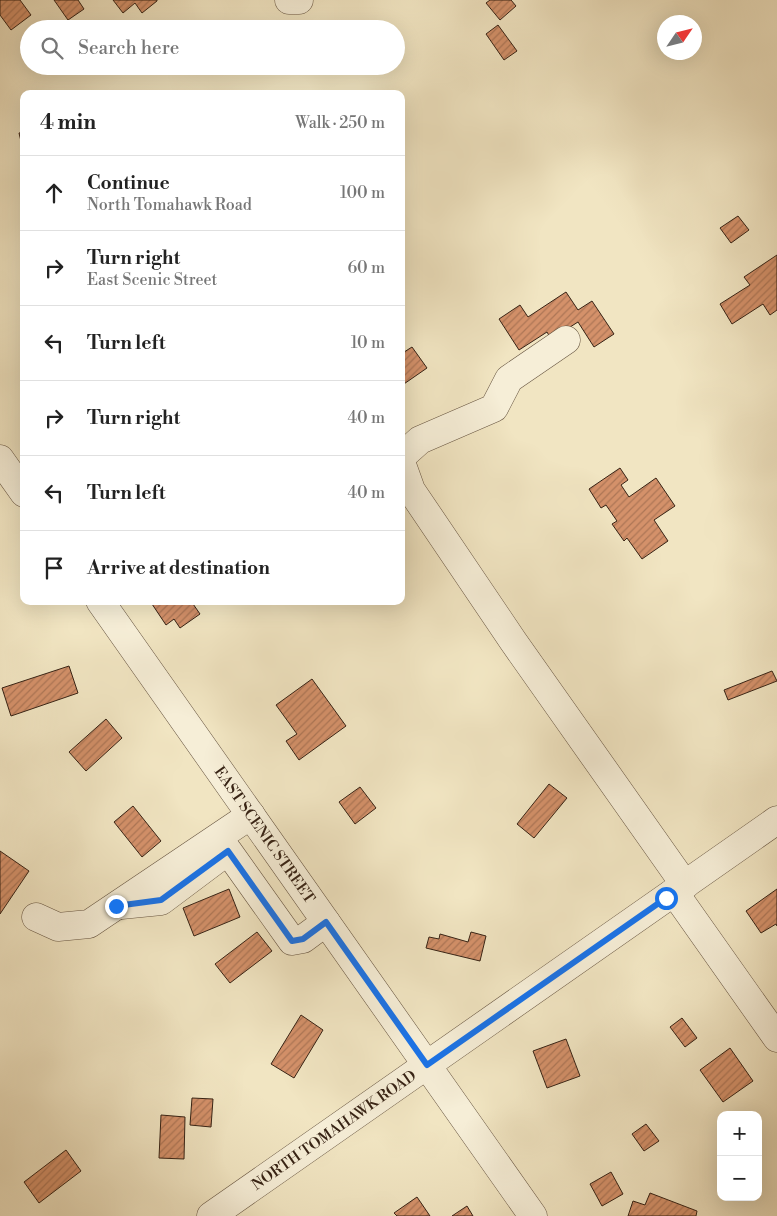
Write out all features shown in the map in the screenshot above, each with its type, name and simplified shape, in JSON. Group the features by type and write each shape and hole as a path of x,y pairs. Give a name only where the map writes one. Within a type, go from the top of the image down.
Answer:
{"street":[{"path":"288,0 300,0"},
{"path":"405,453 420,440 494,408 509,379 566,340"},
{"path":"0,459 20,487"},
{"path":"405,473 411,490 777,1038"},
{"name":"EAST SCENIC STREET","path":"103,605 533,1216"},
{"path":"116,906 161,900 228,851 251,815"},
{"path":"36,917 58,927 89,924 251,815"},
{"name":"NORTH TOMAHAWK ROAD","path":"211,1216 777,820"},
{"path":"228,851 292,941 303,939 326,922"}],"building":[{"path":"0,0 20,0 31,15 24,20 20,20 20,23 11,30 0,15"},
{"path":"54,0 78,0 84,9 68,20"},
{"path":"113,0 157,1 142,13 135,3 123,13"},
{"path":"490,0 511,0 516,6 500,20 486,3"},
{"path":"498,25 517,51 504,60 486,34"},
{"path":"738,216 749,230 731,243 720,228"},
{"path":"777,255 777,310 770,315 763,304 732,324 720,304 750,285 744,277"},
{"path":"566,292 578,310 592,301 614,334 594,347 578,322 551,339 547,332 519,350 499,319 520,305 528,317"},
{"path":"412,347 427,368 405,383 405,351"},
{"path":"620,468 628,480 621,485 629,497 656,478 675,506 654,520 668,541 642,559 627,538 624,541 612,524 617,521 606,505 601,508 589,489"},
{"path":"153,605 194,605 200,614 180,628 174,619 166,625"},
{"path":"69,666 78,693 11,716 2,688"},
{"path":"772,671 777,681 728,700 724,690"},
{"path":"312,679 346,726 299,760 286,741 297,734 276,705"},
{"path":"106,719 122,738 86,771 69,752"},
{"path":"549,784 567,798 534,838 517,824"},
{"path":"360,787 376,808 355,824 339,802"},
{"path":"133,806 161,841 142,857 114,822"},
{"path":"0,851 29,871 0,914"},
{"path":"229,889 240,917 194,936 183,908"},
{"path":"777,889 777,926 776,924 761,933 746,911"},
{"path":"257,932 272,951 230,983 215,964"},
{"path":"471,932 486,936 480,961 426,948 429,937 439,939 440,934 468,942"},
{"path":"301,1015 323,1030 294,1078 271,1064"},
{"path":"682,1018 697,1038 685,1047 670,1027"},
{"path":"566,1039 580,1076 547,1088 533,1051"},
{"path":"730,1048 753,1081 723,1102 700,1070"},
{"path":"192,1098 213,1099 211,1127 190,1125"},
{"path":"161,1115 185,1117 184,1159 159,1158"},
{"path":"646,1124 659,1141 644,1151 632,1134"},
{"path":"66,1150 81,1171 39,1203 24,1182"},
{"path":"611,1172 623,1194 602,1206 590,1184"},
{"path":"650,1193 697,1211 696,1216 628,1216 633,1201 645,1205"},
{"path":"417,1197 430,1216 397,1216 394,1213"},
{"path":"467,1206 473,1216 452,1216"}],"route":[{"path":"116,906 161,900 228,851 292,941 303,939 326,922 427,1065 666,898"}]}
